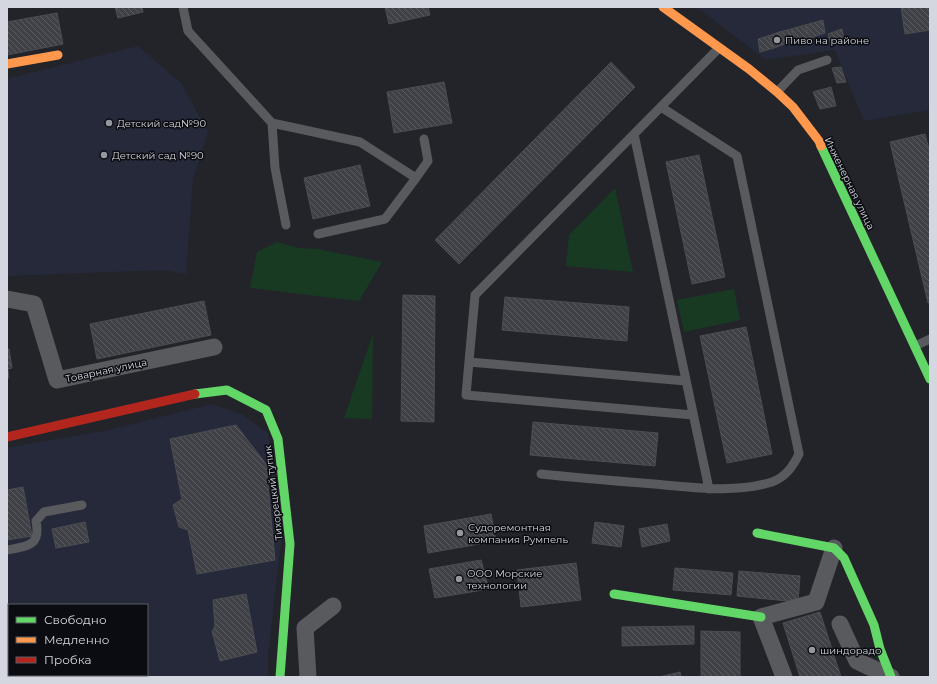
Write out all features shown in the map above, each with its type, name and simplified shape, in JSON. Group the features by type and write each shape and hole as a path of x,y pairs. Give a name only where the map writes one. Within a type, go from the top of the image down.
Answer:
{"street":[{"name":"Инженерная улица","path":"663,7 749,69 777,92 793,106 819,141 930,379"},
{"path":"7,64 58,55"},
{"name":"Товарная улица","path":"7,299 34,304 57,380 214,347"},
{"name":"Тихорецкий тупик","path":"7,437 190,395 227,390 266,410 278,439 290,544 280,677"},
{"path":"757,533 834,548 844,558 874,625 880,649 891,677"},
{"path":"614,594 761,617 816,602 834,548"},
{"path":"308,677 305,628 333,606"},
{"path":"761,617 784,677"},
{"path":"840,624 857,661 891,677"}],"lane":[{"path":"183,7 188,31 272,123 360,142 416,178"},
{"path":"693,415 466,395 475,295 719,48"},
{"path":"777,92 798,70 827,60"},
{"path":"541,474 709,489 741,488 773,481 784,476 793,466 799,454 737,156 661,107"},
{"path":"272,123 276,168 286,225"},
{"path":"634,134 709,489"},
{"path":"318,234 385,219 428,162 424,139"},
{"path":"915,346 930,339"},
{"path":"469,362 686,381"},
{"path":"7,550 26,546 37,538 38,528 36,521 44,512 82,505"}],"shaded area":[{"path":"697,7 930,7 930,110 864,121 835,50 766,60"},
{"name":"Детский сад №90","path":"138,46 181,83 208,132 193,179 186,274 163,270 7,276 7,79"},
{"path":"212,404 243,415 268,433 282,534 268,655 268,677 7,677 7,448 109,430"}],"green space":[{"path":"615,188 633,272 566,266 569,235"},
{"path":"277,242 299,248 317,249 382,262 359,301 250,288 257,252"},
{"path":"734,289 740,320 684,332 677,300"},
{"path":"373,334 372,419 344,418"}],"building":[{"path":"115,7 142,7 143,12 118,18"},
{"path":"385,7 428,7 430,15 389,24"},
{"path":"901,7 930,7 930,30 905,34"},
{"path":"57,13 63,44 7,55 7,22"},
{"path":"823,20 825,33 810,38 805,25"},
{"path":"805,25 810,38 796,41 791,29"},
{"path":"791,29 796,41 785,44 779,32"},
{"path":"842,29 845,42 831,45 828,34"},
{"name":"Пиво на районе","path":"779,32 785,44 774,48 768,36"},
{"path":"768,36 774,48 760,52 758,39"},
{"path":"611,62 635,87 459,264 435,240"},
{"path":"841,67 846,82 837,83 832,68"},
{"path":"444,82 452,123 394,133 387,92"},
{"path":"831,87 836,106 820,109 813,92"},
{"path":"925,134 930,153 930,303 928,303 890,142"},
{"path":"699,155 725,277 692,284 666,162"},
{"path":"360,165 370,206 313,219 304,178"},
{"path":"403,295 435,296 434,422 401,421"},
{"path":"505,297 629,307 627,341 502,330"},
{"path":"204,301 211,335 97,359 90,324"},
{"path":"746,327 772,454 727,463 700,336"},
{"path":"7,349 9,349 12,368 8,369 9,378 7,378"},
{"path":"533,422 658,433 655,466 530,455"},
{"path":"236,425 266,464 275,560 197,574 188,530 179,527 173,505 182,499 170,439"},
{"path":"23,487 32,536 7,540 7,490"},
{"name":"Судоремонтная компания Румпель","path":"491,514 496,541 428,553 424,526"},
{"path":"85,522 89,542 56,548 52,529"},
{"path":"595,522 624,526 621,547 592,543"},
{"path":"667,524 670,541 642,547 639,529"},
{"name":"ООО Морские технологии","path":"481,560 489,589 435,598 429,569"},
{"path":"576,563 581,600 521,607 517,570"},
{"path":"675,568 733,573 731,595 673,590"},
{"path":"739,571 800,576 798,602 737,596"},
{"path":"246,594 257,652 220,661 212,631 215,627 213,600"},
{"name":"шиндорадо","path":"820,612 841,677 800,677 783,623"},
{"path":"694,626 694,644 622,646 622,627"},
{"path":"701,631 740,632 740,677 701,677"},
{"path":"680,672 681,677 659,677"}],"traffic: fast":[{"path":"821,146 930,379"},
{"path":"195,394 227,390 266,410 278,439 290,544 280,677"},
{"path":"757,533 834,548 844,558 874,625 880,649 891,677"},
{"path":"614,594 761,617"}],"traffic: slow":[{"path":"663,7 749,69 777,92 793,107 819,141 821,146"},
{"path":"7,64 58,55"}],"traffic: jam":[{"path":"7,437 195,394"}],"place":[{"name":"Пиво на районе","path":"777,40"},
{"name":"Детский сад№90","path":"109,123"},
{"name":"Детский сад №90","path":"104,155"},
{"name":"Судоремонтная компания Румпель","path":"460,533"},
{"name":"ООО Морские технологии","path":"459,579"},
{"name":"шиндорадо","path":"812,650"}]}
